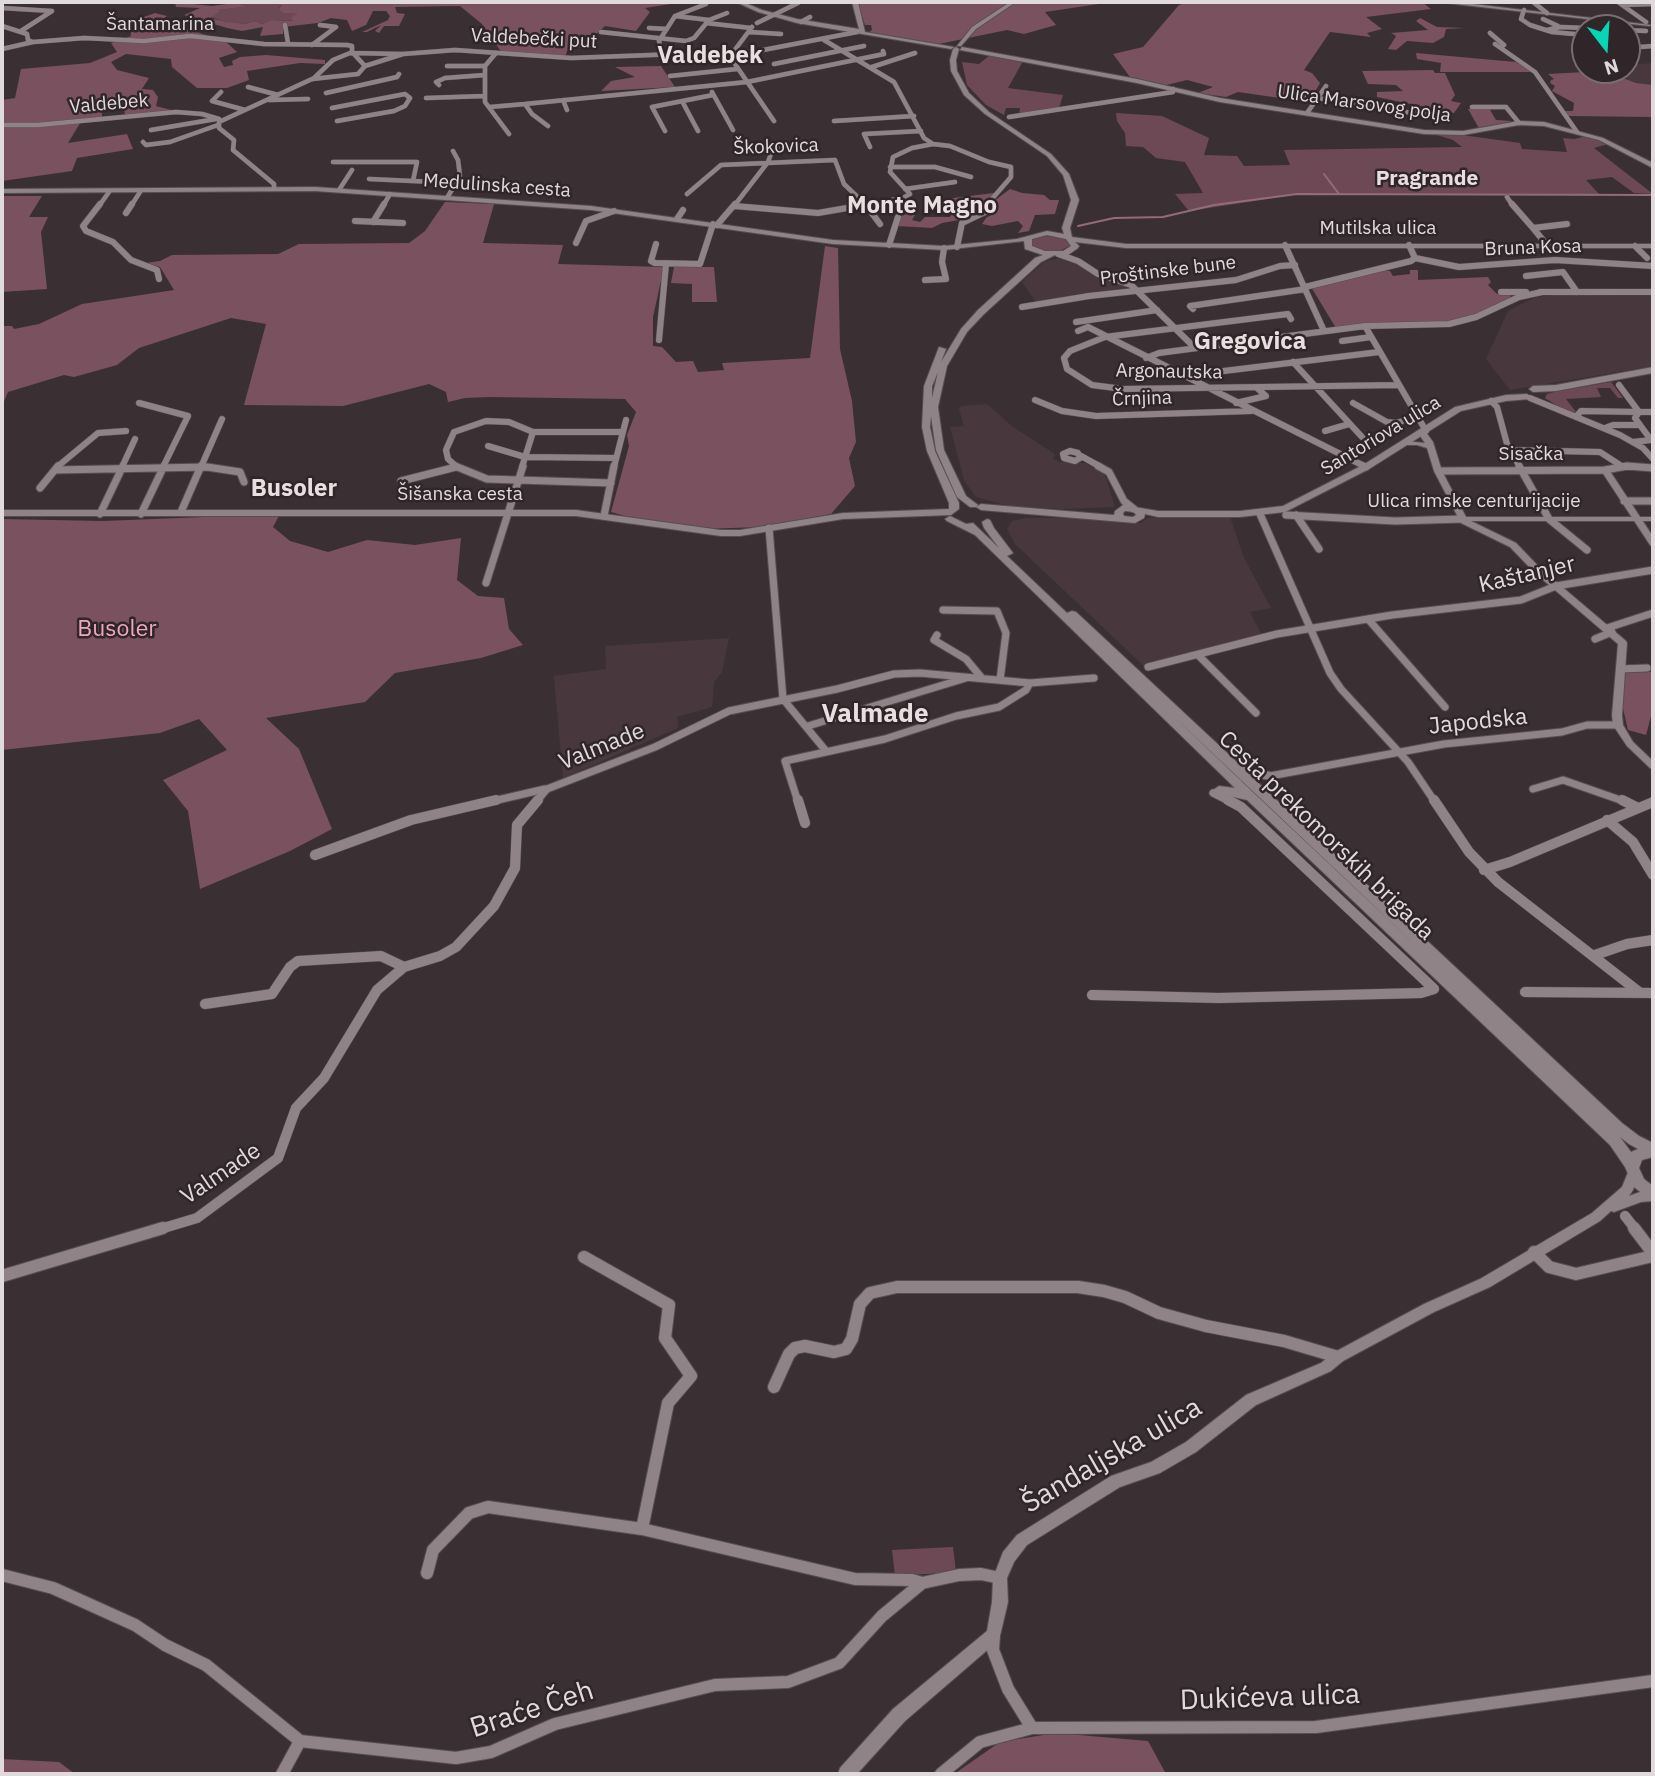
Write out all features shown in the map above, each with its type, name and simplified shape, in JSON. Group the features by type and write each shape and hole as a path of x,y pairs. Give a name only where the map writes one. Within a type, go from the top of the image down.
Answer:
{"main road":[{"name":"Ulica Marsovog polja","path":"739,2 800,22 975,50 1173,91 1436,133 1468,132 1519,122 1544,124 1612,144 1626,154 1653,166"},
{"path":"855,2 859,32"},
{"path":"1013,2 980,23 956,47 956,77 969,97 991,116 1049,155 1066,174 1075,200 1066,228 1075,244 1072,249"},
{"path":"956,47 975,50"},
{"path":"1029,245 1060,225 1066,210 1066,174"},
{"name":"Medulinska cesta","path":"2,191 140,192 274,188 339,190 614,211 811,240 944,248 988,243"},
{"name":"Mutilska ulica","path":"1047,233 1102,245"},
{"path":"988,243 1029,245 1055,254"},
{"name":"Cesta prekomorskih brigada","path":"992,541 983,513 954,491 931,451 925,407 934,366 956,330 974,309 1031,258 1029,245"},
{"name":"Mutilska ulica","path":"1055,254 1102,245 1653,246"},
{"name":"Cesta prekomorskih brigada","path":"1055,254 1038,260 981,312 964,331 943,366 934,407 940,450 954,491 954,513 992,541 1224,764 1272,802 1607,1118 1634,1140 1653,1150"},
{"name":"Santoriova ulica","path":"1281,513 1366,467 1458,409 1653,370"},
{"name":"Šišanska cesta","path":"2,513 509,513 604,516 706,532 740,533 843,516 954,513"},
{"path":"954,513 983,513"},
{"path":"969,526 983,513"},
{"name":"Ulica rimske centurijacije","path":"983,513 1281,513"},
{"path":"1213,793 1225,783 1224,764 1250,773 1270,776"},
{"name":"Cesta prekomorskih brigada","path":"1224,764 1254,800 1608,1134 1620,1146 1633,1170"},
{"path":"1270,776 1262,782 1272,802"},
{"path":"1213,793 1237,792 1254,800"},
{"path":"1653,1150 1637,1155 1633,1170 1639,1183 1653,1195"}],"street":[{"path":"1446,2 1571,16"},
{"path":"1533,2 1547,13"},
{"path":"757,23 798,3"},
{"path":"1620,3 1653,4"},
{"path":"1620,3 1646,24 1653,39"},
{"path":"662,54 660,39 675,16 706,4"},
{"path":"2,8 52,11 20,32"},
{"path":"1524,10 1520,16 1522,21 1546,30 1571,33"},
{"path":"601,32 690,40 707,22 727,13"},
{"path":"675,16 781,34"},
{"path":"800,22 810,17"},
{"path":"1543,19 1560,27"},
{"path":"285,25 288,43"},
{"path":"312,45 336,27 320,25"},
{"path":"2,26 20,32 33,42"},
{"path":"1546,30 1571,27"},
{"path":"649,28 667,29"},
{"path":"750,29 734,51 737,69 774,121"},
{"name":"Valdebečki put","path":"363,64 403,54 455,50 570,58 777,49 859,32"},
{"path":"1490,33 1504,45 1497,45"},
{"path":"614,42 621,35"},
{"name":"Šantamarina","path":"2,49 33,42 84,38 149,40 190,36 264,44 350,46 352,52"},
{"path":"824,40 872,66 898,86 927,142 950,146 989,162 1010,165 1011,177 992,200 989,210 962,223 958,228 957,247"},
{"path":"1497,45 1535,72 1577,132"},
{"path":"774,64 864,46"},
{"path":"490,107 747,82 859,60 884,54 883,51"},
{"path":"352,52 363,64"},
{"path":"312,79 333,60 352,52 403,54"},
{"path":"688,52 694,62"},
{"path":"374,53 358,74 362,84 381,98"},
{"path":"496,53 485,66 485,102 509,134"},
{"path":"872,66 915,53"},
{"path":"447,66 485,66"},
{"path":"680,67 685,74"},
{"path":"670,76 737,69"},
{"path":"143,142 146,145 170,142 312,79 358,74"},
{"path":"326,93 399,74"},
{"path":"439,85 436,82 445,78 485,75"},
{"path":"710,85 733,130"},
{"path":"1307,113 1326,86"},
{"path":"248,87 278,94"},
{"name":"Ulica Marsovog polja","path":"1009,117 1173,91"},
{"path":"220,92 212,101 245,110"},
{"path":"332,108 405,94 410,97 405,106 394,111 337,121"},
{"path":"665,131 652,107 713,95"},
{"path":"1298,95 1404,112 1437,114"},
{"path":"426,98 485,96"},
{"path":"267,100 308,99"},
{"path":"563,100 567,110"},
{"path":"682,101 698,131"},
{"path":"525,104 532,114 548,125"},
{"path":"1472,107 1506,107 1519,122"},
{"name":"Valdebek","path":"2,125 64,123 176,112 202,114 220,121"},
{"path":"834,121 914,116"},
{"path":"150,130 220,121"},
{"path":"220,121 234,140 233,150 274,184 274,188"},
{"path":"870,147 863,134 920,131"},
{"path":"734,206 810,213 866,206 910,195 894,178 890,167 891,160 898,152 933,144"},
{"path":"656,244 652,261 666,264 700,264 715,225 734,206 768,162 774,148 800,147"},
{"path":"447,198 460,170 453,150"},
{"name":"Škokovica","path":"687,194 720,165 836,161 844,184 866,206"},
{"path":"333,162 417,162 413,181"},
{"path":"890,167 935,167 971,177"},
{"path":"339,190 352,170"},
{"path":"369,179 456,183"},
{"path":"905,189 955,182"},
{"path":"109,192 91,219 83,226 86,231 113,242 131,260 157,270 159,279"},
{"path":"126,213 140,192"},
{"path":"373,222 390,194"},
{"path":"1507,197 1547,246"},
{"path":"866,206 880,224"},
{"path":"677,219 683,210"},
{"path":"576,243 586,221 614,211"},
{"path":"889,245 898,217"},
{"path":"355,221 403,223"},
{"path":"1533,228 1567,224"},
{"path":"1284,245 1324,331"},
{"path":"1193,309 1191,306 1306,288 1402,264 1415,258 1409,245"},
{"path":"1635,246 1647,258"},
{"path":"925,280 946,279 942,262 944,248"},
{"path":"1072,249 1078,261"},
{"path":"1055,254 1078,261 1098,274 1126,283 1195,348"},
{"name":"Bruna Kosa","path":"1415,258 1459,267 1555,260 1653,266"},
{"path":"659,340 666,264"},
{"name":"Proštinske bune","path":"1022,307 1236,280 1280,266 1295,265"},
{"path":"1526,276 1563,272 1577,292"},
{"path":"1501,292 1653,292"},
{"path":"1510,292 1519,297"},
{"path":"1146,358 1158,353 1365,326 1464,321 1519,297 1542,292"},
{"path":"1076,322 1157,310"},
{"name":"Argonautska","path":"1291,319 1288,314 1105,337 1070,351 1064,358 1067,369 1092,385 1123,389 1399,385"},
{"path":"1365,326 1431,446 1438,471 1463,519 1499,536 1520,551 1556,586 1610,630 1623,646 1616,715 1618,725 1630,744 1653,766"},
{"path":"1078,331 1088,327 1366,467"},
{"path":"1342,341 1371,337"},
{"path":"1182,376 1380,352"},
{"path":"1293,362 1362,438"},
{"path":"1619,385 1639,412"},
{"path":"1236,403 1266,396 1257,388"},
{"path":"1532,394 1549,405 1633,442 1653,459"},
{"name":"Črnjina","path":"1035,400 1062,411 1096,416 1253,411"},
{"path":"1491,401 1497,407 1499,423 1510,450 1549,519 1587,550"},
{"path":"139,403 188,416 141,514"},
{"path":"1353,403 1387,422 1396,423 1416,417"},
{"path":"1576,417 1581,411 1653,412"},
{"path":"1633,442 1651,440 1635,418 1639,412"},
{"path":"181,512 222,419"},
{"path":"611,483 487,480 456,467 448,459 446,450 451,434 461,428 495,420 509,422 533,432 621,432"},
{"path":"604,516 621,432 626,421"},
{"path":"1325,431 1349,424"},
{"path":"1605,428 1613,425 1640,425"},
{"path":"40,488 62,461 97,433 126,431"},
{"path":"486,583 533,432"},
{"path":"100,514 135,439"},
{"path":"1406,443 1431,446"},
{"path":"488,446 525,457 616,458"},
{"name":"Sisačka","path":"1510,450 1600,452 1623,467"},
{"path":"1079,458 1109,472 1128,511"},
{"path":"401,481 456,467"},
{"path":"55,470 201,468 240,472 244,482"},
{"name":"Sisačka","path":"1438,471 1653,468"},
{"path":"1605,470 1653,543"},
{"path":"1623,501 1653,501"},
{"name":"Ulica rimske centurijacije","path":"1281,513 1395,521 1653,519"},
{"path":"1260,514 1310,629 1340,689 1399,752 1469,852 1484,870 1639,992"},
{"path":"1296,515 1319,549"},
{"path":"769,528 783,699 826,751"},
{"name":"Kaštanjer","path":"1148,667 1277,634 1368,619 1521,600 1556,586 1653,570"},
{"path":"943,610 997,611 1006,633 1000,680"},
{"path":"1595,639 1653,613"},
{"path":"1368,619 1445,707"},
{"path":"937,635 934,640 966,659 981,677"},
{"path":"1198,655 1256,713"},
{"path":"1621,669 1647,668"},
{"name":"Valmade","path":"2,1276 197,1219 270,1166 278,1158 301,1099 324,1078 377,990 404,967 440,956 456,947 494,906 515,868 517,825 547,789 655,747 729,711 837,689 894,674 981,677 1030,683 1094,678"},
{"name":"Valmade","path":"808,726 971,677"},
{"path":"804,823 785,761 885,739 956,716 999,707 1026,690 1030,683"},
{"name":"Japodska","path":"1270,776 1444,744 1562,732 1587,725 1618,725"},
{"path":"1533,789 1563,780 1613,796 1636,807"},
{"path":"315,855 411,820 547,789"},
{"path":"1092,995 1219,998 1421,993 1434,989 1241,807 1213,793"},
{"path":"1484,870 1510,862 1653,802"},
{"path":"1607,820 1633,842 1653,875"},
{"path":"1595,956 1627,944 1653,940"},
{"path":"205,1004 272,995 290,967 298,961 380,956 404,967"},
{"path":"1525,992 1653,993"},
{"name":"Šandaljska ulica","path":"1608,1209 1627,1189 1633,1170"},
{"name":"Šandaljska ulica","path":"993,1635 1000,1602 1000,1578 1008,1557 1022,1540 1116,1481 1155,1468 1191,1447 1251,1400 1326,1367 1338,1357 1429,1308 1485,1283 1608,1209 1653,1195"},
{"path":"1534,1252 1549,1267 1576,1274 1653,1254 1625,1216"},
{"path":"584,1256 669,1305 665,1338 691,1376 668,1403 642,1529"},
{"path":"774,1387 789,1354 795,1348 805,1346 834,1352 846,1349 852,1339 860,1304 870,1293 897,1287 1078,1287 1104,1291 1125,1297 1159,1313 1206,1326 1284,1341 1338,1357"},
{"path":"426,1573 433,1550 469,1513 488,1507 642,1529 855,1579 912,1580 922,1583"},
{"name":"Braće Čeh","path":"300,1741 456,1758 491,1752 555,1724 716,1685 788,1682 839,1663 883,1616 922,1583 958,1575 981,1574 1000,1578"},
{"path":"2,1575 53,1588 135,1625 165,1645 206,1665 300,1741 282,1774"},
{"path":"993,1635 993,1650 1008,1689 1032,1728"},
{"path":"846,1774 899,1715 993,1635"},
{"name":"Dukićeva ulica","path":"941,1774 980,1742 1032,1728 1316,1727 1653,1681"}],"shaded area":[{"path":"241,2 288,2 279,3 282,5 279,8 299,13 295,21 271,20 262,24 254,21 245,24 210,17 220,12 217,10 251,6 241,6"},
{"path":"990,55 1023,61 1008,88 1063,95 1059,108 1019,115 1020,108 1006,108 1004,115 986,105 967,85 962,62 979,64"},
{"path":"1653,63 1653,87 1640,84 1641,64"},
{"path":"1116,113 1162,116 1209,138 1204,155 1237,156 1244,166 1290,165 1284,150 1462,147 1453,140 1437,135 1462,135 1520,143 1522,149 1567,152 1563,138 1587,136 1608,144 1594,148 1653,194 1634,193 1612,177 1586,180 1600,195 1294,195 1189,211 1175,194 1203,193 1185,162 1156,158 1143,147 1126,146 1125,133 1117,121"},
{"path":"1047,235 1067,239 1071,245 1058,252 1043,251 1031,245 1032,239"},
{"path":"1059,258 1068,259 1135,290 1108,291 1036,302 1022,282 1044,262"},
{"path":"1653,296 1653,366 1510,390 1486,359 1508,311 1536,297"},
{"path":"1611,382 1623,398 1618,398 1610,388 1597,388 1601,397 1566,399 1576,412 1573,416 1545,398 1547,394 1554,392"},
{"path":"987,404 1013,427 1055,454 1053,459 1060,462 1077,461 1097,467 1105,475 1115,507 1062,509 1009,506 976,497 964,480 950,427 964,426 959,409 961,406"},
{"path":"1230,517 1244,558 1271,608 1250,612 1263,637 1145,667 1015,544 1007,529 1012,521 1026,518 1111,518 1125,523 1141,523 1148,518"},
{"path":"729,638 722,672 714,682 712,707 677,717 678,728 563,778 554,676 606,669 605,646"},
{"path":"953,1547 956,1572 895,1576 892,1550"}],"green space":[{"path":"175,2 212,6 241,2 241,6 252,6 218,10 220,12 210,18 262,24 271,20 294,21 291,18 298,13 284,13 279,9 282,5 277,3 288,2 684,2 645,8 650,12 636,31 605,26 593,37 598,40 595,44 567,51 565,57 502,53 482,24 460,6 395,7 397,13 405,14 399,26 384,26 379,33 375,31 381,25 362,32 388,20 390,16 386,11 373,11 366,25 352,31 347,20 331,18 318,23 283,27 283,34 260,36 263,27 242,31 227,28 184,15 200,8 176,7"},
{"path":"857,2 1112,2 1045,12 1056,25 1024,34 1007,30 939,44 868,33 872,30 871,25 865,25"},
{"path":"1189,2 1422,2 1431,9 1366,17 1382,29 1367,33 1371,37 1330,32 1304,70 1312,73 1320,83 1316,90 1298,91 1280,98 1238,92 1226,97 1198,93 1213,87 1187,80 1166,85 1130,77 1113,54 1143,47 1179,5"},
{"path":"155,13 167,16 162,20 151,20 156,24 168,23 225,41 237,52 219,58 224,67 233,65 232,61 240,57 266,55 325,60 325,64 300,63 247,71 249,80 227,88 197,88 172,67 171,59 126,54 111,62 117,70 149,78 142,89 153,90 158,97 156,106 175,111 125,116 124,108 102,111 102,119 82,120 68,143 127,134 133,149 77,158 72,171 2,181 2,100 15,98 21,69 90,63 117,52 111,43 131,36 130,22"},
{"path":"1420,18 1437,27 1465,28 1446,29 1444,37 1433,43 1407,41 1396,50 1388,49 1396,36 1391,33 1428,30 1416,21"},
{"path":"1416,53 1516,62 1532,72 1440,72 1441,63 1417,59"},
{"path":"661,66 675,87 601,91 611,81 635,77 615,67"},
{"path":"1433,70 1435,73 1445,73 1455,95 1451,101 1461,103 1454,113 1377,97 1377,92 1403,91 1396,85 1368,84 1362,71"},
{"path":"1571,73 1571,84 1653,85 1653,117 1568,116 1565,111 1573,111 1574,103 1552,91 1555,86 1550,83 1554,79 1548,74"},
{"path":"1489,108 1496,120 1512,121 1480,130 1468,109"},
{"path":"1010,189 1059,200 1055,214 1035,215 1029,231 1018,233 1023,226 1018,221 992,226 982,224 997,211 994,201"},
{"path":"994,193 985,211 970,218 942,223 932,228 897,226 903,212 911,212 915,215 912,220 920,222 925,217 950,217 953,212 936,205 953,198"},
{"path":"2,196 42,196 29,217 48,217 41,232 47,289 2,292"},
{"path":"445,202 494,204 483,243 563,245 558,264 664,267 653,317 653,346 662,347 676,362 693,361 698,372 724,370 722,363 810,358 825,246 838,248 840,349 852,401 856,442 849,458 855,486 831,514 761,527 702,529 625,516 611,512 629,446 627,435 636,412 625,399 490,397 448,402 446,392 429,384 343,406 244,405 266,324 231,318 139,348 117,365 74,377 64,375 8,392 2,406 2,326 12,326 14,329 39,324 82,304 174,290 160,267 146,263 160,261 172,255 278,254 299,244 409,243 425,231"},
{"path":"674,267 714,267 717,302 692,302 692,284 671,283"},
{"path":"1383,270 1390,271 1393,276 1418,270 1418,280 1488,277 1491,282 1488,285 1497,294 1511,294 1510,300 1464,321 1336,328 1311,287"},
{"name":"Busoler","path":"280,514 273,527 290,541 328,552 367,540 415,545 461,538 457,580 478,596 504,598 509,629 523,645 481,658 395,673 365,702 266,718 299,749 332,829 290,851 200,889 188,811 163,780 227,750 199,719 160,733 2,750 2,519 103,521"},
{"path":"1649,670 1653,675 1653,709 1646,735 1628,730 1621,700 1626,672"},
{"path":"1056,1733 1148,1741 1166,1774 954,1774 1000,1742"},
{"path":"2,1759 59,1762 75,1774 2,1774"}],"waterway":[{"path":"1324,174 1339,194"},
{"path":"1078,226 1114,218 1163,217 1214,205 1297,194 1653,195"}],"district":[{"name":"Valdebek","path":"710,56"},
{"name":"Pragrande","path":"1427,179"},
{"name":"Monte Magno","path":"922,206"},
{"name":"Gregovica","path":"1250,342"},
{"name":"Busoler","path":"294,489"},
{"name":"Valmade","path":"875,714"}]}
